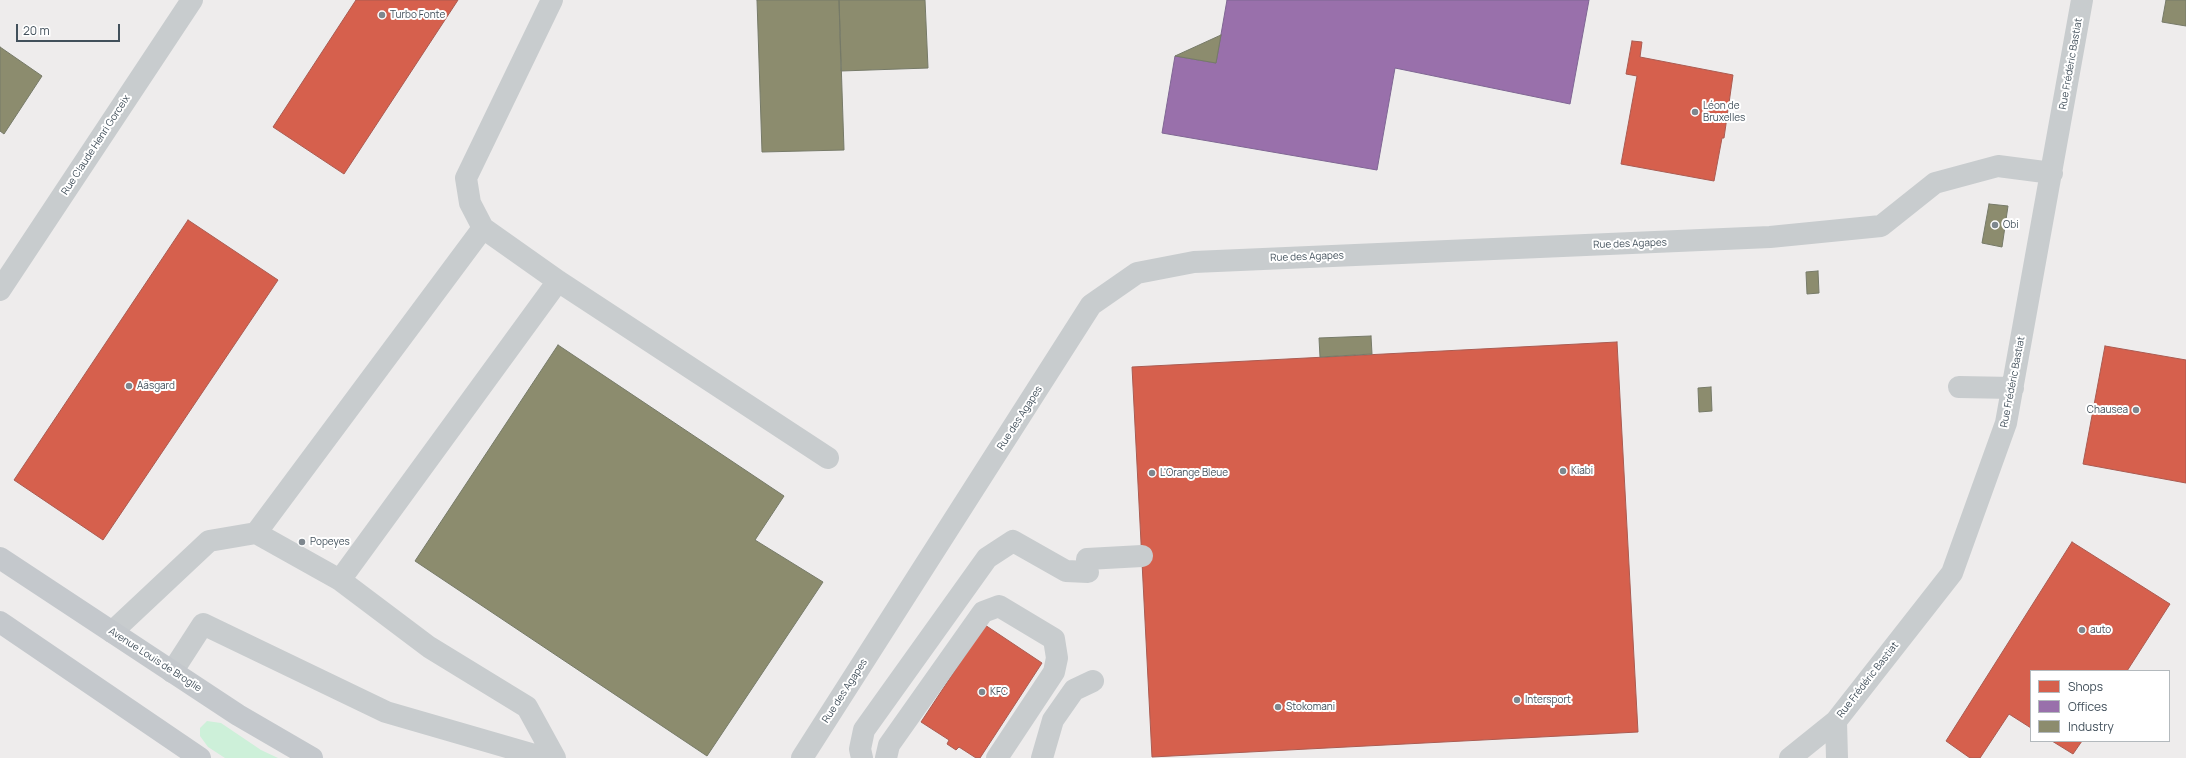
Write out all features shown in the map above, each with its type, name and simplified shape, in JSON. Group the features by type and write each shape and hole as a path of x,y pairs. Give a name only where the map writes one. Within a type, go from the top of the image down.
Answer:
{"main road":[{"name":"Avenue Louis de Broglie","path":"0,558 238,716 312,758"},
{"path":"0,622 200,758"}],"street":[{"name":"Rue Claude Henri Gorceix","path":"0,290 192,0"},
{"path":"552,0 466,178 470,203 483,228 558,281 828,458"},
{"name":"Rue Frédéric Bastiat","path":"1790,758 1836,721 1952,573 2006,423 2082,0"},
{"name":"Rue des Agapes","path":"802,758 1091,305 1137,273 1194,262 1770,237 1881,226 1935,182 1998,166 2052,173"},
{"path":"256,533 483,228"},
{"path":"340,580 558,281"},
{"path":"1959,387 2013,388"},
{"path":"112,632 209,541 256,533 340,580 429,647 527,707 555,758"},
{"path":"862,758 860,749 864,730 987,558 1013,541 1066,571 1088,565 1142,556"},
{"path":"886,758 889,746 983,612 999,606 1054,639 1057,658 1054,672 997,758"},
{"path":"172,672 204,624 386,712 545,758"},
{"path":"1042,758 1053,720 1074,690 1093,682"},
{"name":"Rue Frédéric Bastiat","path":"1836,721 1837,758"}],"green space":[{"path":"207,721 221,723 261,750 278,758 225,758 208,747 200,736 200,728"}],"building: Shops":[{"path":"356,0 458,0 344,174 273,127"},
{"path":"1632,41 1642,42 1640,57 1733,75 1724,138 1722,138 1714,181 1621,164 1637,76 1626,74"},
{"path":"188,220 278,280 103,540 14,480"},
{"path":"1617,342 1638,732 1152,757 1132,367"},
{"path":"2105,346 2186,360 2186,483 2083,464"},
{"path":"2072,542 2170,604 2128,670 2030,670 2030,727 2009,714 1980,758 1970,758 1946,741"},
{"name":"KFC","path":"985,625 1042,663 980,758 976,758 959,747 956,750 947,744 949,740 921,722"},
{"path":"2054,742 2081,742 2073,754"}],"building: Offices":[{"path":"1227,0 1589,0 1570,104 1395,68 1377,170 1162,133 1175,56 1216,63"}],"building: Industry":[{"path":"757,0 839,0 844,150 762,152"},
{"path":"839,0 925,0 928,68 841,71"},
{"path":"2166,0 2186,0 2186,26 2162,22"},
{"path":"1221,35 1216,63 1175,56"},
{"path":"0,47 42,76 4,134 0,131"},
{"name":"Obi","path":"1989,204 2008,206 2002,247 1982,243"},
{"path":"1818,271 1819,293 1807,294 1806,272"},
{"path":"1371,336 1372,354 1320,357 1319,338"},
{"path":"558,345 784,496 755,540 823,582 707,756 415,561"},
{"path":"1711,387 1712,411 1699,412 1698,388"}],"place":[{"name":"Turbo Fonte","path":"382,15"},
{"name":"Léon de Bruxelles","path":"1695,112"},
{"name":"Obi","path":"1995,225"},
{"name":"Aäsgard","path":"129,386"},
{"name":"Chausea","path":"2136,410"},
{"name":"Kiabi","path":"1563,471"},
{"name":"L'Orange Bleue","path":"1152,473"},
{"name":"Popeyes","path":"302,542"},
{"name":"auto","path":"2082,630"},
{"name":"KFC","path":"982,692"},
{"name":"Intersport","path":"1517,700"},
{"name":"Stokomani","path":"1278,707"}]}
